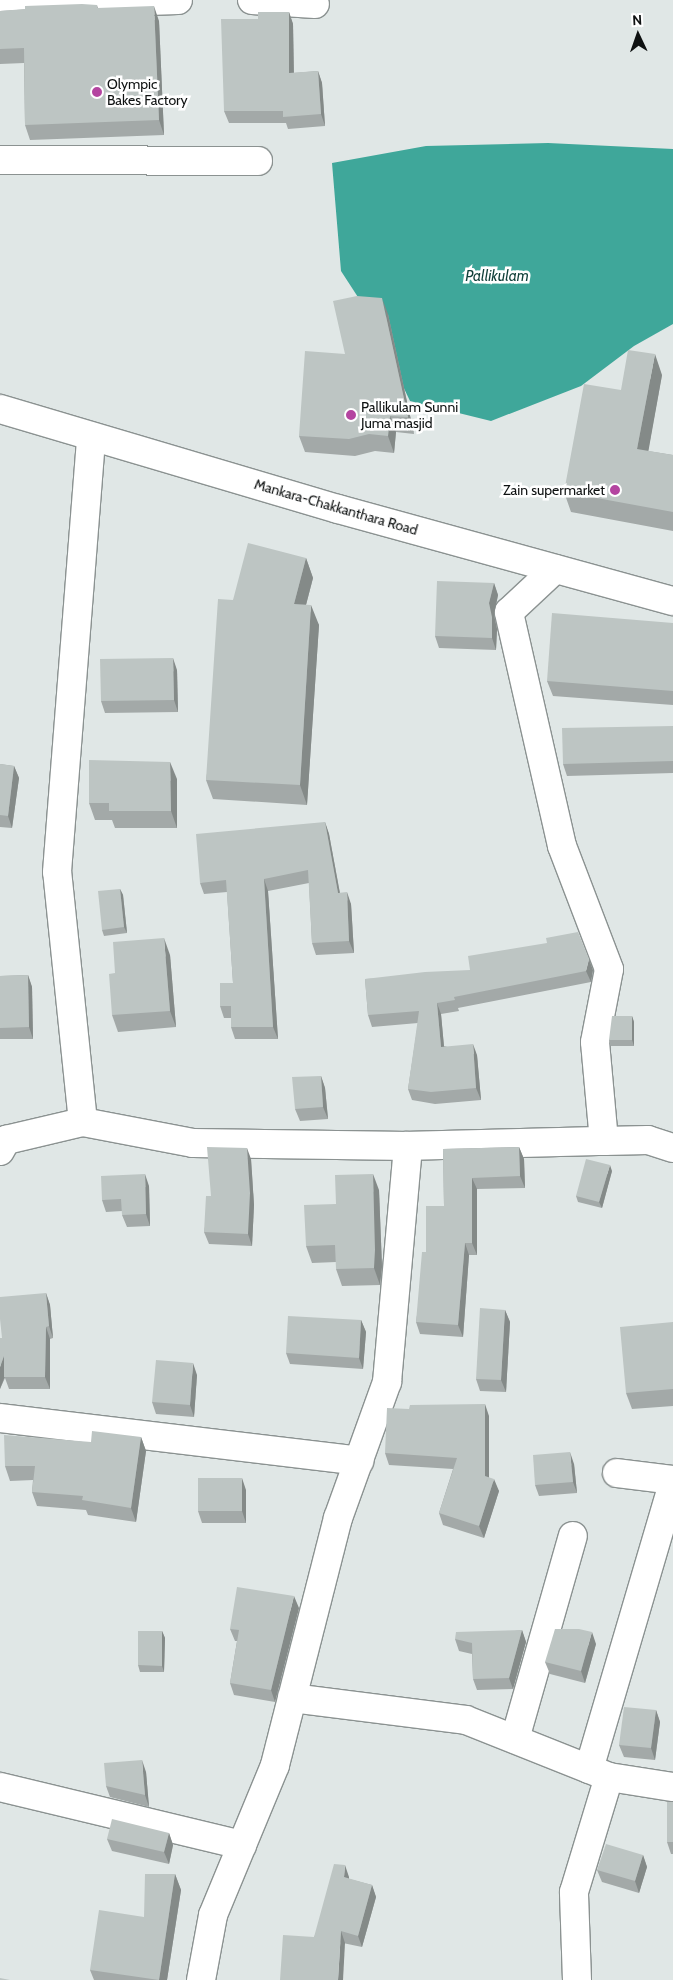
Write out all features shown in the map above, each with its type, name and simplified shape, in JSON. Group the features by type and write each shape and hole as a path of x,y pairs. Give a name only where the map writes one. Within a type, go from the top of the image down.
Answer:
{"street":[{"path":"0,6 178,0"},
{"path":"252,0 314,4"},
{"path":"0,160 258,161"},
{"name":"Mankara-Chakkanthara Road","path":"0,409 338,509 673,601"},
{"path":"83,1122 57,872 91,436"},
{"path":"555,568 509,612 562,846 609,969 595,1042 604,1142"},
{"path":"0,1151 6,1140 83,1122 193,1143 408,1146 648,1140 673,1148"},
{"path":"201,1980 213,1915 274,1765 338,1518 387,1382 408,1146"},
{"path":"0,1418 358,1461"},
{"path":"577,1980 574,1892 599,1773 673,1481 617,1473"},
{"path":"514,1739 573,1536"},
{"path":"292,1698 466,1720 599,1773 673,1787"},
{"path":"0,1787 242,1845"}],"water":[{"name":"Pallikulam","path":"548,143 673,149 673,324 634,346 581,386 491,421 410,401 367,311 341,271 332,163 426,146"}],"building":[{"path":"97,5 97,8 154,6 159,120 25,125 24,48 0,49 0,11 25,9 25,6"},
{"path":"258,12 289,12 289,73 318,71 321,114 283,117 283,111 224,111 221,19 258,19"},
{"path":"357,296 382,298 408,417 390,416 388,436 369,434 349,439 299,436 305,351 345,354 333,301"},
{"path":"628,350 655,354 637,449 673,455 673,512 564,492 584,384 621,390"},
{"path":"248,543 306,558 294,604 311,605 300,785 206,780 218,599 233,600"},
{"path":"437,581 494,583 489,603 492,617 492,638 435,636"},
{"path":"552,613 673,623 673,691 547,681"},
{"path":"173,658 174,700 101,701 100,659"},
{"path":"673,726 673,761 563,764 562,728"},
{"path":"89,760 170,762 171,811 109,811 109,803 89,803"},
{"path":"0,764 14,766 8,816 0,815"},
{"path":"325,822 338,893 347,892 349,941 312,943 308,870 264,879 273,1027 231,1027 231,1006 220,1006 220,983 233,983 226,880 200,883 196,834"},
{"path":"120,889 124,927 102,930 98,891"},
{"path":"578,932 589,959 586,971 454,997 455,1000 437,1003 441,1047 473,1044 476,1088 431,1092 408,1089 419,1011 368,1015 365,979 425,972 470,970 468,956 547,943 546,938"},
{"path":"164,938 170,1011 112,1015 109,974 115,973 113,942"},
{"path":"28,975 29,1027 0,1028 0,976"},
{"path":"612,1016 632,1016 632,1040 609,1040"},
{"path":"321,1076 323,1107 295,1109 292,1077"},
{"path":"207,1147 247,1148 250,1193 248,1234 204,1232 206,1196 211,1196"},
{"path":"519,1147 520,1176 472,1178 472,1243 465,1243 458,1325 416,1322 422,1252 426,1252 426,1206 444,1206 443,1149"},
{"path":"586,1159 610,1165 599,1202 576,1196"},
{"path":"145,1174 146,1214 122,1215 121,1199 102,1200 101,1176"},
{"path":"373,1174 374,1268 336,1269 335,1245 306,1246 304,1205 336,1204 335,1175"},
{"path":"46,1293 49,1326 46,1327 45,1377 4,1377 4,1356 0,1367 0,1338 2,1338 0,1297"},
{"path":"480,1308 505,1310 501,1380 476,1379"},
{"path":"288,1316 361,1320 359,1358 286,1353"},
{"path":"673,1322 673,1389 626,1393 620,1327"},
{"path":"156,1360 193,1363 190,1405 152,1402"},
{"path":"485,1404 485,1476 494,1479 479,1526 439,1513 457,1458 385,1453 387,1408 409,1409 410,1405"},
{"path":"92,1431 141,1437 131,1508 82,1500 83,1496 32,1492 35,1466 5,1466 4,1435 91,1442"},
{"path":"570,1452 573,1482 535,1485 533,1455"},
{"path":"198,1478 242,1478 242,1511 198,1511"},
{"path":"237,1587 294,1596 271,1690 230,1683 239,1630 230,1629"},
{"path":"555,1629 579,1629 592,1632 581,1671 545,1662"},
{"path":"522,1630 509,1678 473,1679 472,1643 455,1639 456,1632"},
{"path":"138,1631 162,1631 162,1666 138,1665"},
{"path":"624,1707 656,1710 651,1748 619,1745"},
{"path":"142,1760 145,1795 106,1786 104,1763"},
{"path":"667,1802 673,1802 673,1842 667,1842"},
{"path":"112,1819 169,1833 164,1852 107,1839"},
{"path":"606,1844 643,1855 635,1881 597,1870"},
{"path":"334,1864 345,1865 344,1877 372,1885 358,1936 341,1931 338,1980 280,1980 283,1935 314,1937"},
{"path":"145,1874 175,1874 159,1980 90,1970 99,1910 144,1917"}],"place":[{"name":"Olympic Bakes Factory","path":"97,92"},
{"name":"Pallikulam Sunni Juma masjid","path":"351,415"},
{"name":"Zain supermarket","path":"615,490"}]}
